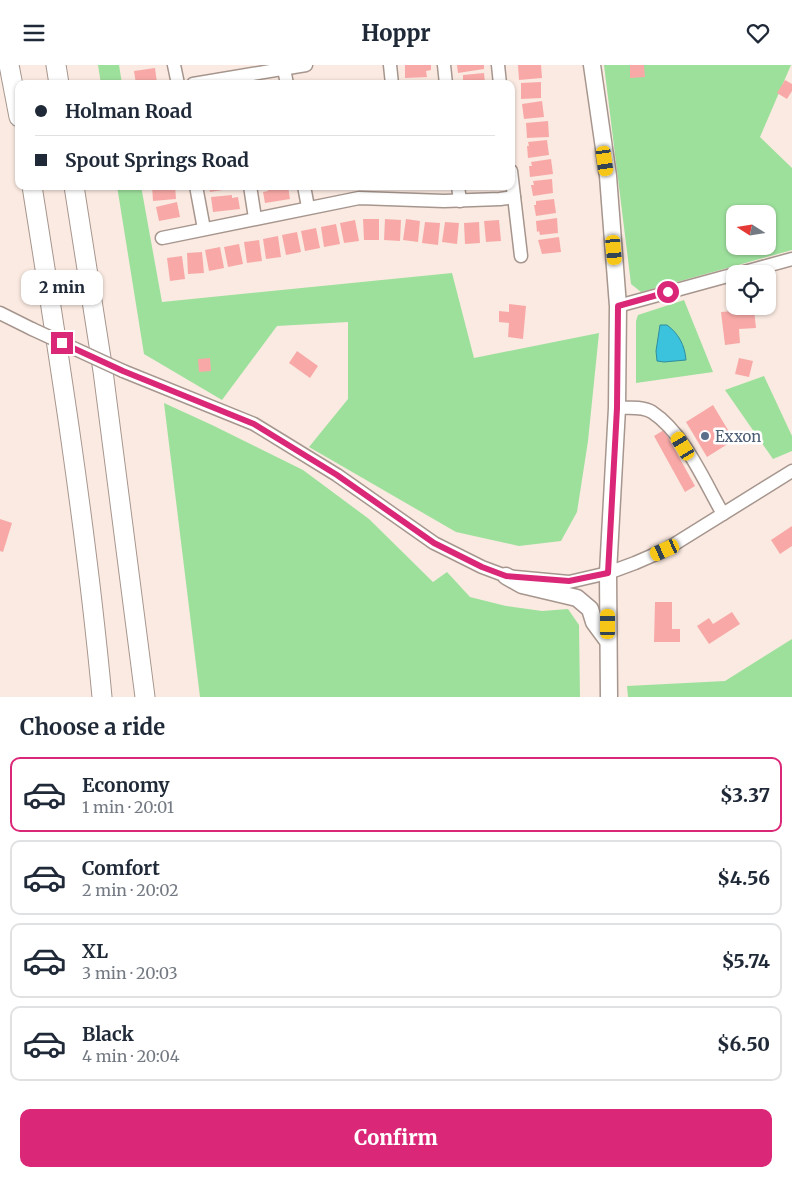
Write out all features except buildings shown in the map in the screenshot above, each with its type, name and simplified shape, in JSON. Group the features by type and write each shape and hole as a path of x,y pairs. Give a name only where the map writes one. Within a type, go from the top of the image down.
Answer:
{"highway":[{"path":"9,65 15,96"},
{"path":"56,65 58,80"},
{"path":"33,190 59,356 92,597 102,697"},
{"path":"75,190 103,371 145,697"}],"main road":[{"path":"592,65 608,176 618,306 617,408 608,573 609,697"},
{"path":"506,576 522,585 577,598 590,609 594,622 608,641"}],"street":[{"path":"174,65 177,80"},
{"path":"235,80 306,65"},
{"path":"390,65 392,80"},
{"path":"444,65 446,80"},
{"path":"498,65 500,80"},
{"path":"284,69 286,80"},
{"path":"197,190 204,229"},
{"path":"251,190 255,218"},
{"path":"305,190 308,207"},
{"path":"459,190 460,201"},
{"path":"513,190 521,255"},
{"path":"162,238 308,207 400,192 460,201 514,197"},
{"path":"770,265 792,259"},
{"path":"618,306 726,277"},
{"path":"0,313 123,371 254,424 337,475 434,543 482,567 506,576 569,581 608,573 665,550 792,471"},
{"path":"617,408 642,408 651,412 676,434 723,513"}],"green space":[{"path":"98,65 119,65 121,80 100,80"},
{"path":"604,65 791,65 760,137 792,168 792,250 776,254 776,205 726,205 726,255 774,255 738,265 726,265 726,268 641,292 631,284"},
{"path":"118,190 142,190 162,302 452,273 474,358 599,333 588,441 577,512 561,541 519,546 456,532 309,447 348,399 348,322 277,326 222,400 144,354"},
{"path":"684,300 713,372 636,383 636,321 638,315"},
{"path":"764,376 792,436 792,451 773,459 725,390"},
{"path":"164,403 303,470 369,519 433,582 447,572 470,597 506,606 542,611 568,609 579,625 580,697 200,697"},
{"path":"792,639 792,697 628,697 627,686 725,681"}],"water":[{"path":"660,325 667,325 678,336 684,349 686,360 657,361 656,351"}],"place":[{"name":"Exxon","path":"705,436"}],"route":[{"path":"62,343 123,371 254,424 337,475 434,543 482,567 506,576 569,581 608,573 617,408 618,306 668,292"}]}
